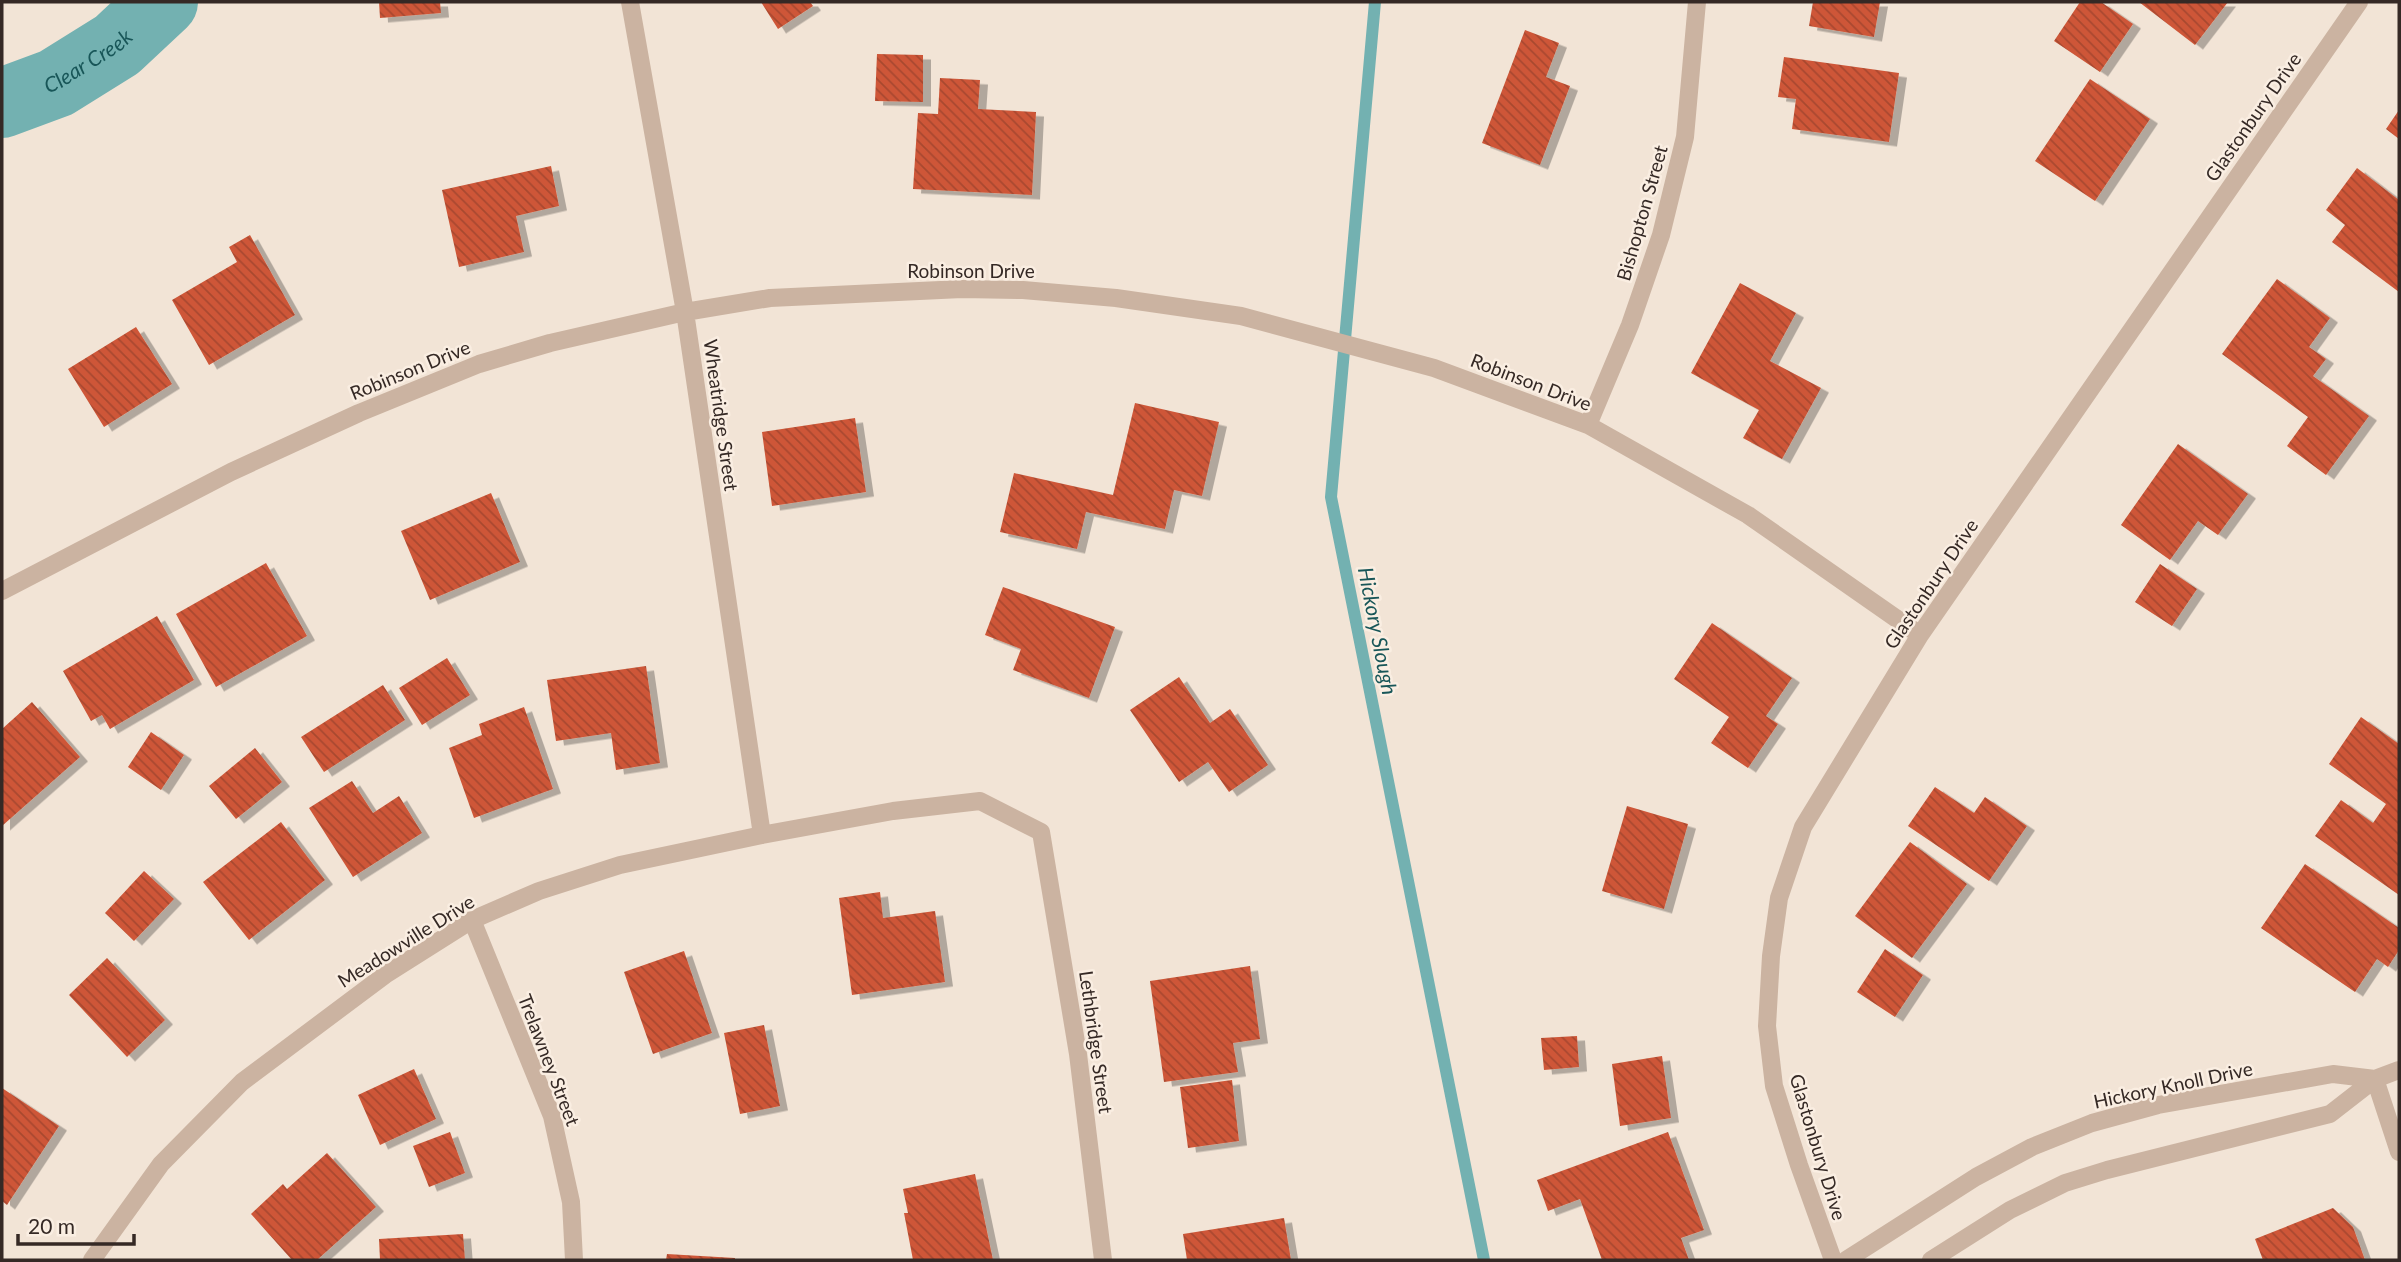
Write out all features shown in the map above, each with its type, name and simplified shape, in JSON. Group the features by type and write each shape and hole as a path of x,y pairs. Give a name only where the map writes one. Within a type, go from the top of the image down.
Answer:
{"street":[{"name":"Wheatridge Street","path":"630,2 685,312 762,835"},
{"name":"Bishopton Street","path":"1588,425 1630,325 1661,235 1685,137 1697,2"},
{"name":"Glastonbury Drive","path":"1833,1260 1774,1086 1767,1026 1771,956 1779,898 1803,827 1920,635 2359,2"},
{"name":"Robinson Drive","path":"2,591 230,472 359,413 479,364 685,312 770,298 962,289 1023,290 1116,298 1241,316 1434,368 1588,425 1748,515 1920,635"},
{"name":"Meadowville Drive","path":"92,1260 161,1164 242,1082 385,975 472,920 539,891 620,865 893,811 980,801 1041,831"},
{"name":"Lethbridge Street","path":"1041,831 1078,1054 1103,1260"},
{"name":"Trelawney Street","path":"472,920 552,1116 571,1202 574,1260"},
{"name":"Hickory Knoll Drive","path":"1931,1260 2010,1210 2066,1183 2107,1170 2330,1114 2375,1079 2399,1070"},
{"name":"Hickory Knoll Drive","path":"1846,1260 1976,1177 2032,1147 2092,1124 2158,1105 2333,1074 2375,1079"},
{"path":"2375,1079 2399,1152"}],"building":[{"path":"379,2 440,2 441,13 380,18"},
{"path":"761,2 810,2 813,6 778,29"},
{"path":"1813,2 1880,2 1874,37 1809,26"},
{"path":"2080,2 2101,2 2133,24 2100,72 2054,41"},
{"path":"2139,2 2228,2 2195,45"},
{"path":"1525,30 1559,43 1546,77 1570,86 1540,165 1482,143"},
{"path":"877,54 923,55 923,102 875,101"},
{"path":"1784,57 1899,73 1889,142 1792,129 1796,99 1778,97"},
{"path":"940,78 980,80 978,109 1036,112 1032,195 913,189 918,113 938,114"},
{"path":"2090,79 2150,119 2095,201 2035,161"},
{"path":"2399,110 2399,139 2386,129"},
{"path":"551,166 559,206 516,216 524,252 459,267 442,190"},
{"path":"2357,168 2399,200 2399,292 2332,242 2345,225 2326,210"},
{"path":"250,235 295,315 209,365 172,300 237,262 229,247"},
{"path":"2277,279 2330,318 2309,347 2326,359 2313,376 2369,416 2326,475 2287,446 2308,417 2222,354"},
{"path":"1740,283 1796,313 1770,361 1821,388 1782,459 1743,438 1759,410 1691,373"},
{"path":"136,327 172,384 104,427 68,369"},
{"path":"1135,403 1219,422 1202,496 1174,490 1165,529 1086,512 1077,549 1000,532 1014,473 1113,495"},
{"path":"855,418 866,492 772,506 762,432"},
{"path":"2178,444 2248,494 2218,535 2198,521 2170,560 2121,525"},
{"path":"491,493 520,562 430,600 401,531"},
{"path":"266,563 307,636 216,687 176,614"},
{"path":"2160,564 2197,589 2172,626 2135,602"},
{"path":"1003,587 1115,627 1089,698 1013,670 1021,649 985,635"},
{"path":"157,616 194,680 110,729 102,715 91,721 63,671"},
{"path":"1712,623 1792,678 1766,716 1778,724 1748,768 1711,743 1729,717 1674,679"},
{"path":"447,658 470,695 422,725 399,688"},
{"path":"646,666 660,763 616,770 611,733 556,741 547,680"},
{"path":"1179,677 1210,723 1230,709 1268,765 1229,792 1208,762 1179,782 1130,710"},
{"path":"383,685 405,720 324,772 301,737"},
{"path":"32,702 80,757 2,826 2,729"},
{"path":"524,707 553,789 474,818 449,748 482,735 479,724"},
{"path":"2361,717 2399,744 2399,895 2315,836 2341,800 2373,823 2386,804 2329,764"},
{"path":"151,732 184,755 161,790 128,767"},
{"path":"255,748 282,782 236,819 209,786"},
{"path":"352,781 373,813 399,796 422,833 353,877 309,808"},
{"path":"1935,787 1974,813 1985,797 2027,826 1989,881 1908,826"},
{"path":"1627,806 1688,824 1664,909 1602,891"},
{"path":"281,822 325,880 249,940 203,882"},
{"path":"1910,842 1967,884 1912,958 1855,916"},
{"path":"2305,864 2399,928 2399,950 2388,967 2377,959 2355,992 2261,928"},
{"path":"144,871 174,899 134,941 105,913"},
{"path":"880,892 883,918 935,911 945,982 852,995 839,898"},
{"path":"1885,949 1923,975 1895,1017 1857,992"},
{"path":"684,951 712,1033 653,1054 624,972"},
{"path":"107,958 165,1020 127,1057 69,995"},
{"path":"1250,966 1260,1039 1233,1043 1238,1072 1164,1082 1150,981"},
{"path":"764,1025 780,1106 740,1114 724,1033"},
{"path":"1577,1036 1579,1067 1544,1070 1541,1038"},
{"path":"1662,1056 1671,1118 1620,1126 1612,1064"},
{"path":"414,1069 436,1119 380,1145 358,1095"},
{"path":"1232,1080 1239,1141 1188,1148 1180,1087"},
{"path":"2,1088 59,1126 7,1205 2,1201"},
{"path":"450,1132 465,1173 429,1187 413,1146"},
{"path":"1668,1132 1704,1230 1681,1238 1689,1260 1602,1260 1580,1199 1548,1211 1537,1180"},
{"path":"327,1153 376,1207 317,1260 292,1260 251,1214 283,1184 287,1189"},
{"path":"975,1174 993,1260 913,1260 904,1213 908,1213 903,1189"},
{"path":"2333,1208 2353,1227 2365,1260 2263,1260 2255,1239"},
{"path":"1284,1218 1291,1260 1187,1260 1183,1234"},
{"path":"463,1234 465,1260 380,1260 379,1239"},
{"path":"667,1254 735,1258 735,1260 666,1260"}],"waterway":[{"name":"Clear Creek","path":"2,103 56,83 117,45 163,2"},
{"name":"Hickory Slough","path":"1375,2 1331,497 1484,1260"}]}
